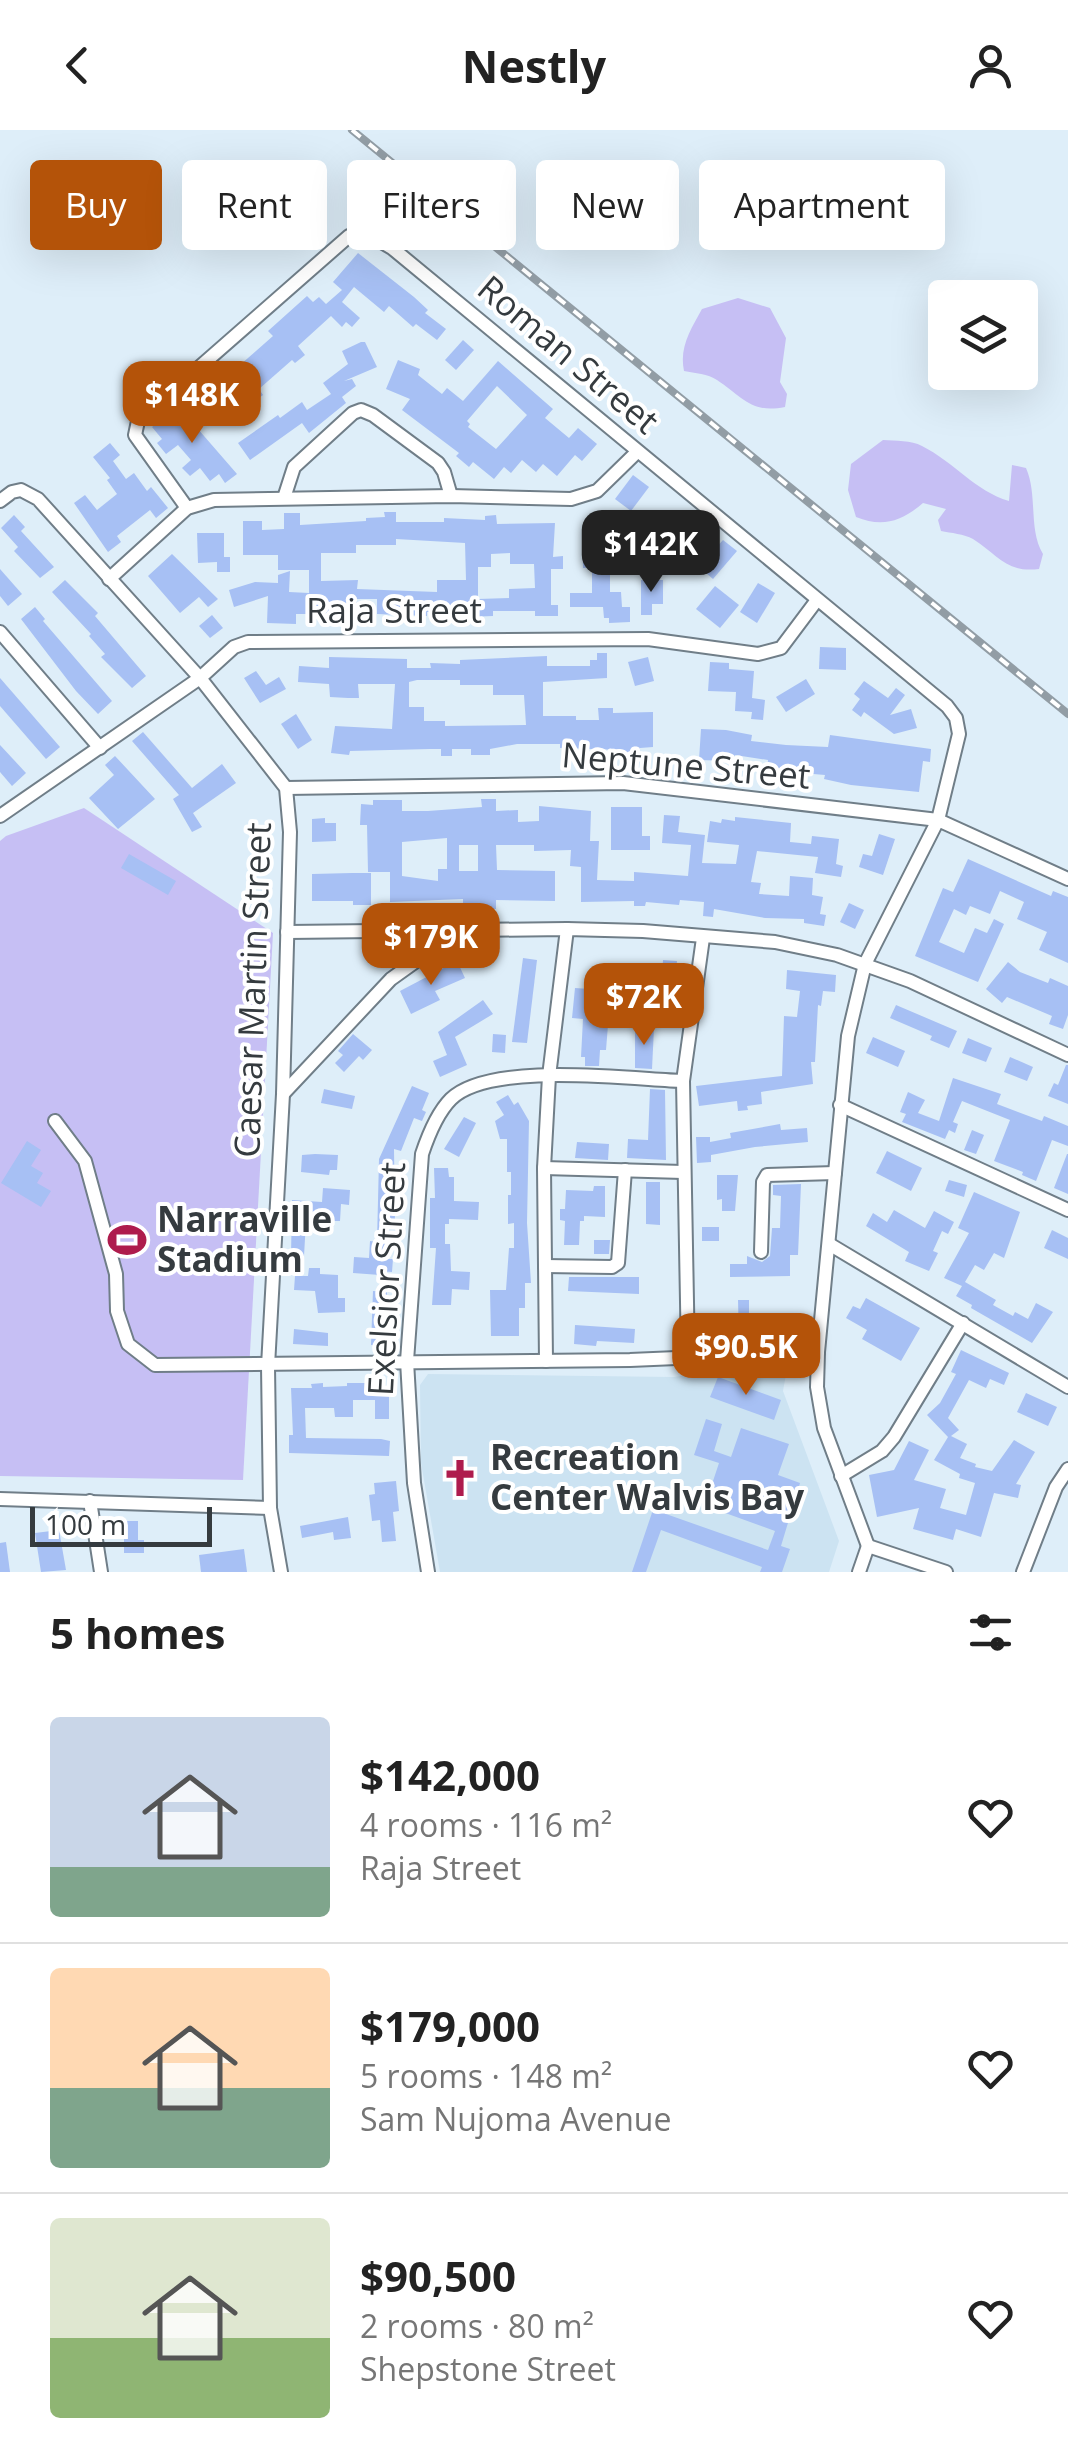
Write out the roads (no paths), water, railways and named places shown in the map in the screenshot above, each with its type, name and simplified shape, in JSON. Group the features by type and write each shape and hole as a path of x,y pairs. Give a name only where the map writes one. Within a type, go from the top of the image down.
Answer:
{"street":[{"name":"Roman Street","path":"187,508 135,434 138,421 348,236 370,235 392,248 947,706 956,718 959,734 938,820"},
{"path":"284,498 294,467 361,410 374,415 438,463 450,496"},
{"path":"109,579 187,508 214,500 450,496 571,499 597,490 638,452"},
{"name":"Caesar Martin Street","path":"0,501 12,492 32,493 200,678 286,788 290,832 283,1094 268,1366 270,1508 281,1572"},
{"name":"Raja Street","path":"2,811 200,678 234,647 248,642 648,639 758,654 781,648 818,600"},
{"path":"0,632 100,748"},
{"name":"Neptune Street","path":"286,788 623,783 938,820 1068,879"},
{"path":"859,1572 868,1546 824,1428 817,1387 840,1104 848,1036 865,964 938,820"},
{"path":"288,932 567,929 774,942 865,964 910,981 1068,1055"},
{"path":"546,1361 544,1168 549,1076 567,929"},
{"path":"283,1094 391,979 460,930"},
{"path":"688,1357 682,1081 703,938"},
{"name":"Exelsior Street","path":"428,1572 414,1484 408,1361 418,1187 422,1154 430,1132 450,1100 469,1087 495,1079 549,1076 682,1081"},
{"path":"840,1104 1068,1210"},
{"path":"55,1121 85,1161 116,1274 117,1311 128,1344 155,1365 546,1361 818,1352"},
{"path":"544,1168 683,1172"},
{"path":"545,1266 618,1263 626,1170"},
{"path":"761,1252 763,1182 767,1175 834,1173"},
{"path":"829,1244 1068,1388"},
{"path":"841,1476 882,1451 894,1437 963,1322"},
{"path":"1024,1572 1056,1487 1068,1470"},
{"path":"0,1500 270,1508"},
{"path":"90,1501 102,1572"},
{"path":"868,1546 946,1572"}],"railway":[{"path":"352,130 1068,714"}],"place":[{"name":"Narraville Stadium","path":"127,1240"},
{"name":"Recreation Center Walvis Bay","path":"460,1478"}]}
